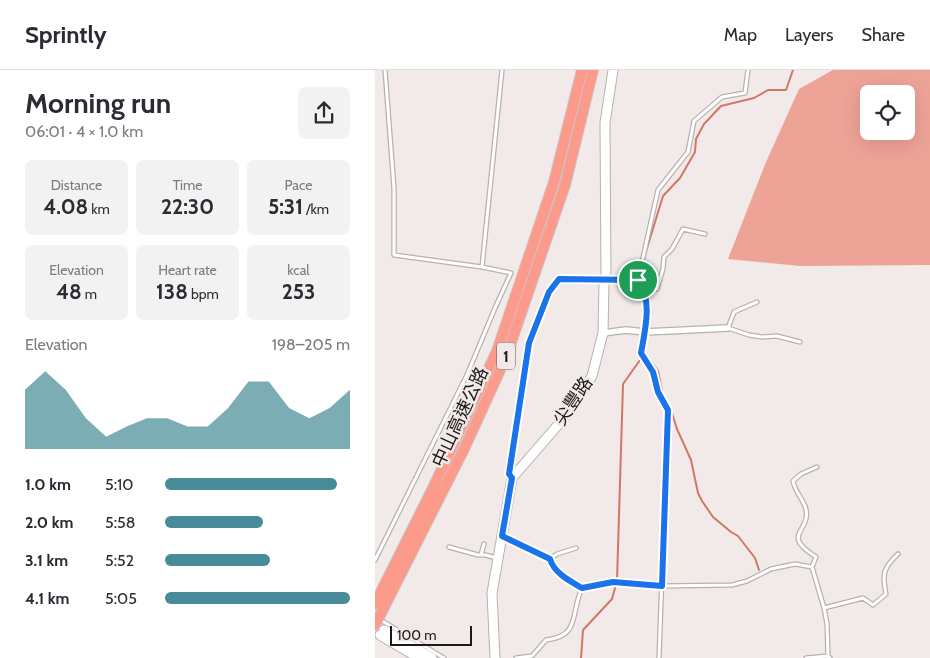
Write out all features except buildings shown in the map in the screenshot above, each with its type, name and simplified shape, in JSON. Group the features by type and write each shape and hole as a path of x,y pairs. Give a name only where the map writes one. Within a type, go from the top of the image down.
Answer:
{"highway":[{"name":"中山高速公路","path":"375,604 433,488 497,351 554,182 582,70"},
{"name":"中山高速公路","path":"381,628 506,357 565,185 593,70"}],"street":[{"name":"尖豐路","path":"512,478 571,410 592,376 603,333 604,282 606,279 605,123 613,70"},
{"path":"603,333 627,330 648,332 728,328"},
{"path":"495,658 492,593 512,478"},
{"path":"381,628 419,658"},
{"path":"381,628 432,658"}],"lane":[{"path":"375,560 467,375 511,273 483,267 394,256 394,188 385,70"},
{"path":"483,267 502,70"},
{"path":"659,658 668,410 658,392 653,372 641,353 648,332 647,305 638,280 658,190 688,152 694,122 722,97 745,94 748,70"},
{"path":"641,285 657,289 663,269 664,257 673,249 683,228 705,234"},
{"path":"512,478 509,474 529,343 549,292 559,279 638,280"},
{"path":"757,302 734,312 728,328 749,335 762,337 777,336 800,342"},
{"path":"806,658 829,657 827,624 811,567 816,557 803,549 798,542 806,519 805,507 795,490 793,481 801,474 817,467"},
{"path":"502,536 550,559 552,565 566,578 582,588 613,582 662,586 732,585 747,581 771,568 795,564 811,567"},
{"path":"481,555 485,544"},
{"path":"449,547 498,558"},
{"path":"550,559 557,554 576,548"},
{"path":"824,608 863,598 873,605 886,594 883,577 889,563 899,554"},
{"path":"516,658 532,656 546,640 557,639 568,633 572,625 577,598 582,588"},
{"path":"381,628 444,658"}],"shaded area":[{"path":"833,70 930,70 930,265 800,266 728,259 766,162 799,89"}],"waterway":[{"path":"642,281 644,258 663,196 680,178 695,152 696,139 704,124 721,106 754,98 768,90 786,90 793,70"},
{"path":"647,330 648,319"},
{"path":"581,658 583,630 612,599 617,581 623,384 645,353 646,334"},
{"path":"645,353 658,371 663,396 670,407 677,429 691,460 698,493 702,501 713,517 738,536 755,558 759,570"}],"route":[{"path":"559,279 638,280 647,305 641,353 653,372 658,392 668,410 662,586 613,582 582,588 566,578 552,565 550,559 502,536 512,478 509,474 529,343 549,292 559,279"}]}
